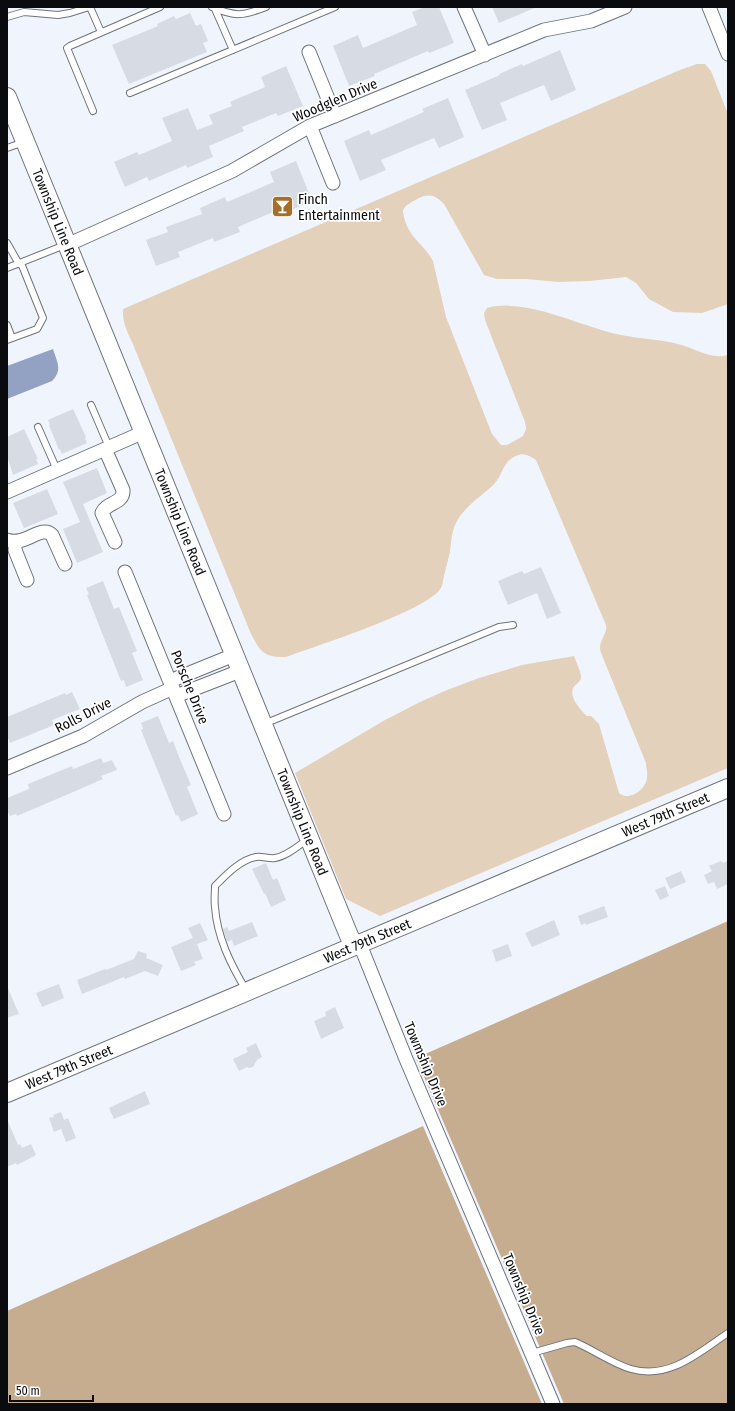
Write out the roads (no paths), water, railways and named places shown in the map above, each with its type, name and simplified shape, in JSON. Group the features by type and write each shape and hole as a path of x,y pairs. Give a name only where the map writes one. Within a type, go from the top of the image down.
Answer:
{"main road":[{"name":"Township Line Road","path":"7,97 262,725 350,938 356,945"},
{"name":"West 79th Street","path":"7,1094 728,788"}],"street":[{"path":"464,7 485,55"},
{"name":"Woodglen Drive","path":"67,244 232,172 310,126 544,30 592,21 625,7"},
{"path":"709,7 728,54"},
{"path":"309,52 335,116"},
{"path":"310,126 333,184"},
{"path":"7,491 144,432"},
{"path":"107,448 123,490 121,498 105,507 102,513 115,542"},
{"path":"11,541 20,542 43,532 49,533 52,535 65,564"},
{"path":"11,541 27,580"},
{"name":"Porsche Drive","path":"126,572 224,814"},
{"name":"Rolls Drive","path":"7,768 83,736 142,702 237,663"},
{"name":"Towmship Drive","path":"356,945 363,952 406,1059 465,1197"},
{"name":"Township Drive","path":"465,1197 553,1404"}],"lane":[{"path":"7,17 24,12 58,15 90,7 100,32"},
{"path":"93,111 67,48 100,32 160,7"},
{"path":"214,8 229,13 244,15 266,7"},
{"path":"315,7 318,14"},
{"path":"130,93 335,7"},
{"path":"214,8 233,50"},
{"path":"7,148 25,141"},
{"path":"7,243 20,263 43,318 37,329 10,339 7,325"},
{"path":"7,268 67,244"},
{"path":"91,405 107,448"},
{"path":"38,427 57,470"},
{"path":"262,725 499,627 513,625"},
{"path":"247,992 230,964 219,932 215,907 215,886 227,874 243,862 256,857 276,858 291,852 309,839"},
{"path":"532,1353 566,1343 575,1342 630,1368 644,1372 658,1372 672,1368 687,1361 728,1333"}],"water":[{"path":"53,349 58,369 52,381 7,399 7,366"}],"place":[{"name":"Finch Entertainment","path":"282,207"}]}
